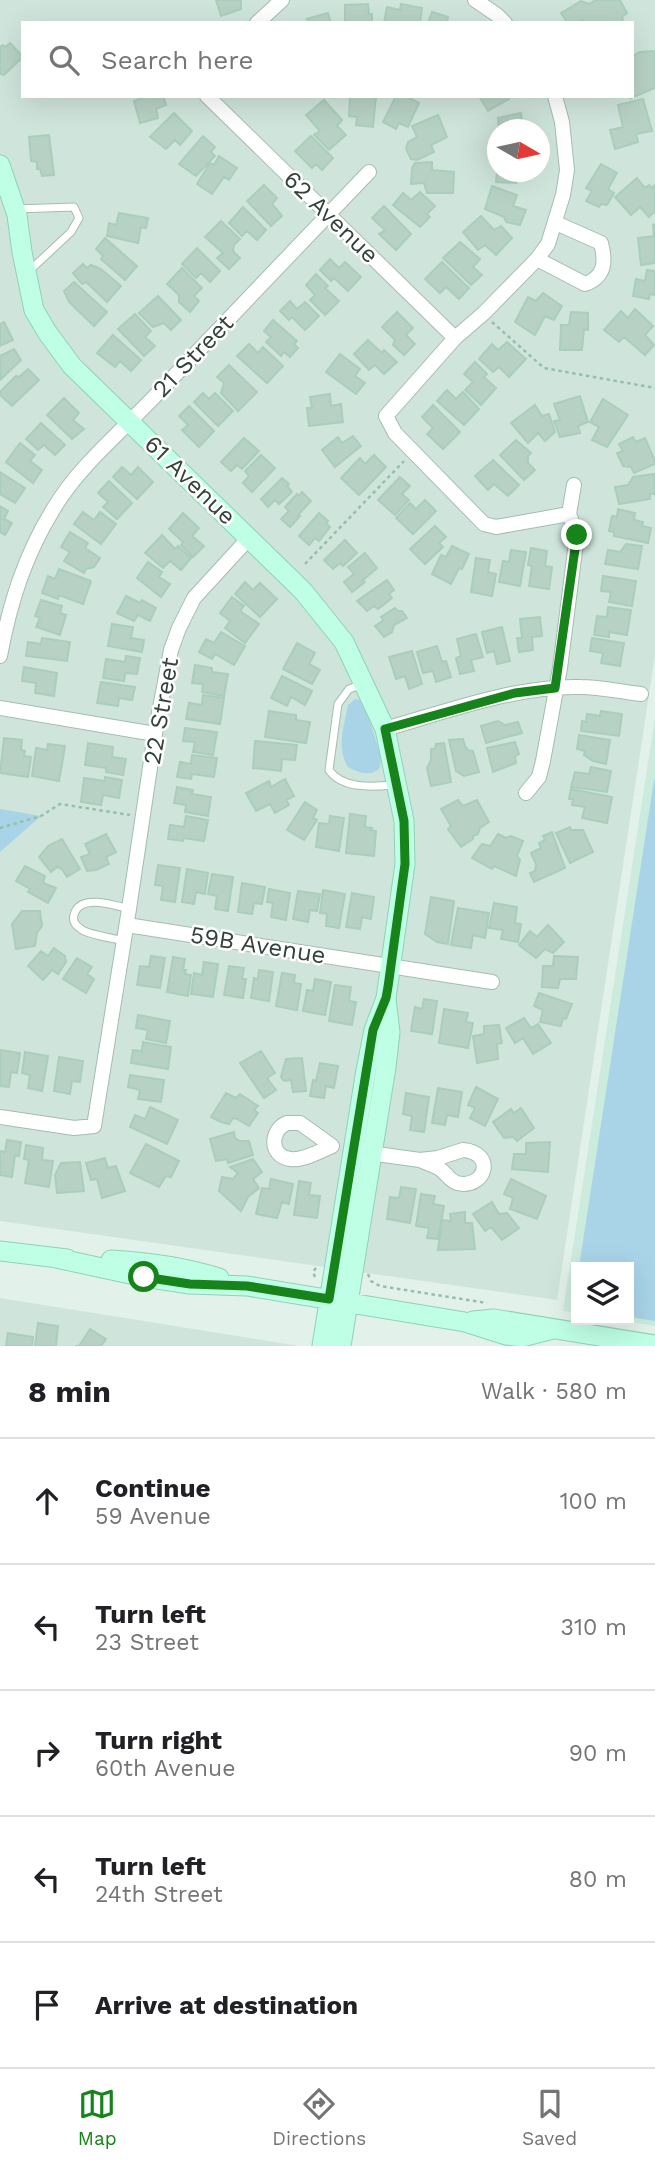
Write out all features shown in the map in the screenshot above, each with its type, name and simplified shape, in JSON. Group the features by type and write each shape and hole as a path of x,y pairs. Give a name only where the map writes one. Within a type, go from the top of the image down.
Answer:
{"street":[{"path":"259,21 282,0"},
{"path":"475,0 503,21"},
{"name":"62 Avenue","path":"209,98 455,338"},
{"path":"556,98 562,122 566,170 563,195 548,244 537,259 484,313 455,338 386,416 394,433 484,524 496,527 569,514"},
{"name":"61 Avenue","path":"0,165 15,209 34,310 58,349 72,366 303,591 344,642 385,729 404,821 405,864 386,998"},
{"name":"21 Street","path":"0,656 8,612 16,587 45,522 67,489 369,172"},
{"path":"537,259 585,284 595,281 601,274 605,259 601,243 556,223"},
{"path":"526,793 539,777 555,688 577,535 569,514 574,485"},
{"name":"22 Street","path":"0,1117 74,1128 94,1126 130,909 155,734 171,650 194,598 248,538"},
{"path":"385,729 515,693 584,687 641,694"},
{"path":"0,708 155,734"},
{"name":"59B Avenue","path":"127,925 492,982"},
{"path":"322,1346 373,1030 386,998"},
{"path":"341,1346 390,1032 386,998"},
{"path":"332,1146 420,1160"},
{"path":"0,1251 56,1258 141,1262 190,1269 247,1286 465,1322 491,1331 523,1337 553,1329 655,1345"}],"lane":[{"path":"15,209 74,207 79,218 71,233 26,273"},
{"path":"364,684 349,689 338,704 329,770 343,782 372,786 398,785"},
{"path":"124,941 78,928 74,915 77,909 90,902 109,903 130,909"}],"path":[{"path":"493,323 544,368 655,388"},
{"path":"304,564 405,461"},
{"path":"0,828 41,816 60,804 129,815"},
{"path":"367,1266 371,1281 380,1286 498,1304"},
{"path":"366,1286 371,1281"}],"shaded area":[{"path":"0,0 655,0 655,655 557,1300 0,1221"},
{"path":"355,699 361,700 365,705 381,757 380,768 369,773 348,767 342,752 348,705"},
{"path":"655,718 655,1326 634,1322 634,1262 571,1262 571,1312 563,1311"},
{"path":"655,780 655,1321 634,1318 634,1262 580,1262"},
{"path":"0,809 41,816 0,852"},
{"path":"0,1298 299,1346 0,1346"}],"building":[{"path":"216,0 241,0 241,9 221,16"},
{"path":"596,0 620,0 627,13 622,17 623,21 567,21 561,13 581,1 589,4"},
{"path":"368,4 372,21 345,21 345,5"},
{"path":"401,4 422,8 420,21 384,21 387,7 400,10"},
{"path":"432,12 448,17 447,21 429,21"},
{"path":"328,13 330,21 308,21 307,19"},
{"path":"10,43 21,55 21,59 4,75 0,74 0,47"},
{"path":"655,51 655,88 634,97 634,55"},
{"path":"142,98 164,98 166,105 156,109 158,118 140,123 134,101"},
{"path":"350,98 376,98 373,127 356,125 357,117 349,116"},
{"path":"395,98 410,98 419,103 408,127 399,123 396,129 383,122"},
{"path":"480,98 509,98 509,99 488,111"},
{"path":"643,99 652,131 636,134 638,142 615,149 610,130 623,127 618,105"},
{"path":"324,100 342,120 337,126 346,135 329,150 314,135 320,131 306,115"},
{"path":"174,113 192,131 180,145 175,140 166,149 150,137"},
{"path":"521,113 522,119 498,119"},
{"path":"438,115 447,137 431,145 434,152 417,160 411,159 406,149 408,142 417,137 412,126"},
{"path":"49,135 54,175 42,176 40,169 37,169 37,162 31,161 29,137"},
{"path":"203,136 215,147 211,152 215,156 196,176 179,164"},
{"path":"311,136 333,158 322,170 316,164 312,168 295,151"},
{"path":"219,156 237,168 229,180 224,177 212,194 197,184 210,163 214,165"},
{"path":"432,162 432,170 454,172 453,193 427,193 424,183 411,184 415,163"},
{"path":"601,164 617,173 608,189 614,193 607,205 601,204 599,207 586,201 592,191 586,188"},
{"path":"637,178 645,188 655,185 655,211 649,217 640,207 631,215 615,197"},
{"path":"264,185 277,198 272,204 282,216 271,226 247,201"},
{"path":"492,186 517,195 513,206 526,210 520,225 506,222 504,217 485,209"},
{"path":"420,192 435,206 427,214 430,217 420,227 393,205 403,193 411,200"},
{"path":"384,206 411,234 396,250 379,234 385,230 372,218"},
{"path":"243,207 266,230 257,240 247,231 242,236 229,223"},
{"path":"119,213 148,218 146,228 141,227 138,243 107,236 109,223 116,225"},
{"path":"481,216 494,230 501,226 512,238 496,255 485,245 478,250 463,232"},
{"path":"221,221 240,239 234,245 233,251 240,258 229,269 217,258 223,253 205,237"},
{"path":"655,224 655,263 641,265 638,238 654,236"},
{"path":"105,238 137,266 125,280 101,259 103,256 96,249"},
{"path":"460,242 480,259 473,267 482,275 471,285 443,258"},
{"path":"197,248 220,271 210,282 201,273 196,278 182,264"},
{"path":"330,259 339,268 345,262 361,277 348,291 334,278 331,281 320,270"},
{"path":"442,262 469,288 459,299 446,287 440,293 425,279"},
{"path":"83,264 87,268 91,265 101,269 121,286 107,302 86,282 82,284 73,273"},
{"path":"182,268 202,288 194,296 199,301 190,312 179,302 179,295 167,284"},
{"path":"647,270 655,271 655,295 650,294 649,299 633,296 636,279 645,281"},
{"path":"316,274 328,286 325,288 339,301 325,315 310,300 315,295 306,285"},
{"path":"74,282 107,312 94,326 69,302 64,291"},
{"path":"543,293 562,306 554,320 545,316 535,335 515,322 528,297 536,301"},
{"path":"158,296 181,320 171,330 164,323 153,327 139,313"},
{"path":"290,301 297,309 305,302 319,316 305,330 292,317 289,320 280,311"},
{"path":"635,309 653,326 645,335 654,345 645,355 624,337 619,342 604,330 621,311 628,318"},
{"path":"397,312 413,328 406,335 415,344 404,355 393,345 395,340 382,327"},
{"path":"571,312 588,313 588,330 584,329 582,350 560,350 561,325 569,325"},
{"path":"135,314 151,331 145,337 155,346 144,356 118,329"},
{"path":"273,320 297,341 294,344 298,348 290,357 284,352 281,356 266,342 271,337 264,331"},
{"path":"4,322 13,340 0,346 0,324"},
{"path":"113,335 141,360 131,371 120,361 115,367 97,353"},
{"path":"368,340 397,362 384,374 375,365 369,370 354,354"},
{"path":"507,342 526,359 509,377 499,367 493,372 479,359 492,344 498,350"},
{"path":"249,344 258,353 263,347 283,366 267,383 237,356"},
{"path":"14,349 21,360 0,380 0,356"},
{"path":"340,354 360,369 355,376 365,383 356,394 326,372"},
{"path":"475,362 487,374 484,377 496,388 481,405 465,390 473,382 464,374"},
{"path":"229,365 257,392 238,411 221,393 224,383 217,377"},
{"path":"28,369 39,380 12,406 0,392 16,376 19,377"},
{"path":"447,390 456,399 463,392 479,409 464,425 437,401"},
{"path":"203,393 209,399 215,393 233,411 218,426 194,402"},
{"path":"330,394 331,406 341,404 343,422 309,426 307,408 312,408 310,397"},
{"path":"580,396 588,422 578,426 580,433 560,437 554,421 560,420 554,404"},
{"path":"64,398 79,413 73,420 84,429 72,439 47,415"},
{"path":"603,399 628,415 607,447 592,440 599,427 590,422"},
{"path":"433,405 460,432 443,449 427,434 433,428 422,417"},
{"path":"535,405 542,416 549,414 555,432 545,441 538,433 528,443 511,423"},
{"path":"189,406 214,431 199,447 182,430 188,425 179,416"},
{"path":"41,423 65,445 55,455 44,445 38,450 26,439"},
{"path":"353,436 361,446 335,467 322,450 338,437 342,443"},
{"path":"633,437 636,442 645,438 655,461 655,464 634,473 631,467 623,466 617,453 623,451 619,444"},
{"path":"244,438 259,451 242,469 237,465 231,471 221,462"},
{"path":"516,440 531,453 528,463 535,470 524,480 500,455"},
{"path":"20,443 35,455 30,461 42,470 33,483 6,462"},
{"path":"261,455 275,468 252,492 243,483 249,476 245,471"},
{"path":"374,455 386,467 359,495 341,478 360,458 365,464"},
{"path":"493,460 519,485 508,496 494,484 488,490 475,476"},
{"path":"122,467 131,475 138,467 153,482 137,499 113,477"},
{"path":"0,472 25,488 15,503 0,494"},
{"path":"654,474 655,494 650,494 650,499 619,504 615,487 628,485 633,477"},
{"path":"400,477 410,486 402,494 409,500 395,515 378,500"},
{"path":"282,478 289,484 287,486 292,492 279,504 275,500 268,507 261,499"},
{"path":"109,481 132,503 117,519 103,507 108,502 98,493"},
{"path":"302,492 311,501 290,527 281,519 289,511 285,507"},
{"path":"425,500 436,511 413,534 396,518 410,503 416,509"},
{"path":"0,506 8,511 4,519 12,523 5,535 0,532"},
{"path":"618,509 635,513 634,520 651,528 648,543 614,536 614,532 609,531 612,516 617,517"},
{"path":"83,512 94,520 100,512 116,524 101,544 74,524"},
{"path":"183,513 199,528 192,536 204,546 193,557 181,545 183,542 169,529"},
{"path":"319,513 328,521 326,523 330,527 319,541 315,538 309,545 299,536"},
{"path":"435,526 446,537 439,543 443,547 425,564 410,549"},
{"path":"70,532 88,543 85,548 100,558 94,567 86,569 84,573 64,561 70,552 61,547"},
{"path":"162,535 175,549 178,546 191,558 181,570 170,561 163,568 145,553"},
{"path":"345,540 357,553 343,566 340,563 333,569 324,560"},
{"path":"626,544 642,546 638,569 605,564 608,550 620,552"},
{"path":"452,546 469,554 451,584 432,574 441,555 446,557"},
{"path":"531,548 547,551 545,566 552,567 549,589 529,586 532,566 528,565"},
{"path":"511,550 526,552 520,586 499,582 503,561 509,562"},
{"path":"365,553 377,568 352,592 344,582 354,574 348,567"},
{"path":"476,558 490,560 488,572 496,574 492,596 471,592"},
{"path":"148,562 162,572 159,577 170,584 161,597 137,578"},
{"path":"59,569 91,581 83,604 59,595 58,599 42,593 48,576 55,579"},
{"path":"603,576 636,581 632,606 609,602 611,592 601,591"},
{"path":"387,580 394,590 389,594 392,598 378,609 374,606 367,611 357,601"},
{"path":"245,582 253,590 260,583 277,599 260,617 235,594"},
{"path":"126,596 140,603 142,600 156,608 150,621 138,615 134,621 117,613"},
{"path":"232,597 244,606 240,611 259,624 245,643 225,628 230,621 220,613"},
{"path":"41,600 62,606 60,613 66,615 60,635 36,627 40,618 35,616"},
{"path":"608,607 631,610 627,635 609,632 609,637 594,635 597,616 607,617"},
{"path":"395,608 402,611 407,618 394,625 392,632 384,637 375,626 384,620 381,617"},
{"path":"540,617 542,636 532,637 533,650 519,652 517,638 522,638 520,619"},
{"path":"112,624 133,627 131,638 144,640 142,652 108,646"},
{"path":"502,627 510,661 497,664 494,651 487,653 482,632"},
{"path":"221,632 245,646 234,665 215,654 212,659 199,652 206,639 214,643"},
{"path":"476,634 483,657 471,660 474,671 460,674 456,658 461,656 457,639"},
{"path":"42,638 70,642 67,661 26,656 28,642 41,644"},
{"path":"592,638 624,643 620,666 601,663 603,653 590,651"},
{"path":"297,643 315,653 309,664 320,670 312,684 283,669"},
{"path":"437,646 451,677 436,682 433,671 423,673 417,652"},
{"path":"412,651 422,684 409,689 405,676 396,679 389,657"},
{"path":"126,656 140,658 137,674 125,673 124,681 103,678 106,659 125,662"},
{"path":"195,665 212,668 212,672 228,674 224,696 202,692 203,684 192,683"},
{"path":"24,667 57,673 54,696 35,693 36,683 22,681"},
{"path":"282,676 312,691 305,705 291,697 287,706 271,698"},
{"path":"101,682 135,687 132,700 119,698 118,706 97,703"},
{"path":"203,695 224,698 220,724 186,719 189,703 202,705"},
{"path":"269,711 296,715 296,720 310,722 306,743 265,737"},
{"path":"601,711 622,714 619,736 581,731 582,721 586,722 587,714 600,716"},
{"path":"498,721 505,725 518,722 522,733 486,743 481,726"},
{"path":"185,728 217,732 213,755 193,752 195,742 183,741"},
{"path":"579,735 610,740 606,764 593,761 584,755 585,751 577,749"},
{"path":"4,738 22,740 21,750 25,751 24,756 31,757 28,777 0,773"},
{"path":"463,739 468,750 473,751 479,772 464,776 456,771 449,740"},
{"path":"255,741 297,745 295,760 282,759 281,771 253,768"},
{"path":"515,742 519,754 515,756 516,763 493,772 487,748"},
{"path":"88,743 113,747 112,757 126,759 123,775 106,772 106,768 85,765"},
{"path":"444,743 451,782 431,786 427,768 431,760 431,749 435,749 436,744"},
{"path":"48,744 65,746 59,781 32,776 36,748 47,750"},
{"path":"192,755 217,758 214,777 192,774 191,779 177,777 180,762 191,764"},
{"path":"591,767 611,771 607,792 571,787 575,772 589,774"},
{"path":"105,777 122,780 119,798 103,795 101,805 81,802 84,778 105,781"},
{"path":"285,779 294,796 286,800 289,805 275,813 270,804 256,811 246,793 269,781 271,787"},
{"path":"177,787 193,790 192,794 211,797 208,816 185,812 186,805 174,803"},
{"path":"571,789 612,797 607,823 582,818 585,807 572,805 573,799 569,799"},
{"path":"458,800 463,806 477,800 489,822 461,847 448,829 451,826 441,809"},
{"path":"305,802 317,810 313,818 317,820 304,840 287,830"},
{"path":"350,814 366,816 365,827 376,831 374,856 346,853"},
{"path":"186,816 208,820 204,841 168,839 170,825 184,827"},
{"path":"330,816 344,818 339,851 316,847 319,823 329,824"},
{"path":"570,827 571,830 583,830 593,852 570,863 556,833"},
{"path":"552,832 565,868 534,882 530,873 535,871 536,864 531,853 541,848 539,843 545,840 543,836"},
{"path":"106,834 116,852 106,857 109,864 87,871 81,857 90,854 85,844"},
{"path":"498,834 523,841 517,856 520,860 516,876 494,866 492,869 472,858 482,844 490,846"},
{"path":"62,839 80,869 67,877 62,869 57,867 51,872 39,857 48,846"},
{"path":"158,865 180,868 175,902 161,900 163,886 155,885"},
{"path":"25,866 45,876 43,883 56,888 48,903 28,892 30,889 16,881"},
{"path":"187,869 208,873 205,894 196,892 194,904 182,902"},
{"path":"212,874 233,877 228,911 215,909 217,896 208,894"},
{"path":"242,883 265,887 262,904 254,903 252,914 238,912"},
{"path":"269,889 290,893 286,920 271,917 273,903 267,902"},
{"path":"323,890 345,894 339,928 326,926 327,914 320,913"},
{"path":"298,891 320,894 317,911 310,910 308,922 293,919"},
{"path":"352,893 374,897 371,919 362,917 360,929 346,927"},
{"path":"431,897 454,901 448,944 437,942 425,934"},
{"path":"494,903 517,907 515,923 521,924 518,942 501,939 503,930 489,928"},
{"path":"458,908 489,913 485,938 473,935 471,948 451,945"},
{"path":"22,911 40,911 42,926 37,933 35,946 16,949 12,924"},
{"path":"548,925 564,942 553,953 545,949 536,958 519,945 530,931 537,937"},
{"path":"54,948 65,956 66,962 58,974 52,970 43,980 28,966 41,951 48,956"},
{"path":"151,956 165,958 160,988 137,985 140,966 149,967"},
{"path":"554,956 578,957 576,979 560,979 558,988 542,987 543,966 553,966"},
{"path":"173,957 185,959 183,970 186,970 185,974 191,975 188,996 167,992"},
{"path":"77,958 92,967 87,974 94,979 86,993 63,979"},
{"path":"204,962 218,964 213,997 191,994 194,973 202,975"},
{"path":"229,966 244,968 242,979 246,979 243,998 224,995"},
{"path":"259,970 273,972 269,1001 251,998 254,978 258,979"},
{"path":"282,973 295,975 294,983 301,984 297,1010 276,1006"},
{"path":"315,979 331,982 325,1015 303,1011 307,990 313,991"},
{"path":"335,985 351,987 349,1001 356,1002 352,1025 329,1021"},
{"path":"539,993 572,1004 561,1026 540,1022 543,1010 534,1006"},
{"path":"424,999 437,1001 432,1034 411,1031 415,1007 422,1009"},
{"path":"444,1009 468,1013 466,1022 473,1023 468,1048 439,1043"},
{"path":"138,1015 170,1021 166,1043 146,1039 148,1030 136,1028"},
{"path":"524,1018 531,1028 538,1024 551,1043 533,1054 523,1038 515,1043 506,1028"},
{"path":"499,1025 502,1043 497,1044 498,1059 477,1063 473,1036 484,1034 484,1026"},
{"path":"143,1042 171,1047 168,1069 131,1063 133,1050 142,1051"},
{"path":"0,1050 20,1053 17,1073 11,1072 9,1087 0,1086"},
{"path":"261,1051 275,1073 267,1078 276,1090 264,1098 240,1063"},
{"path":"25,1052 48,1056 42,1091 28,1088 30,1075 22,1073"},
{"path":"59,1057 83,1061 80,1082 72,1081 70,1094 54,1091"},
{"path":"302,1058 306,1091 293,1092 291,1080 284,1081 281,1077 286,1059"},
{"path":"320,1063 338,1066 334,1088 326,1086 324,1098 310,1096"},
{"path":"130,1075 164,1080 161,1102 138,1099 140,1090 128,1087"},
{"path":"476,1087 498,1099 485,1126 470,1118 475,1108 468,1105"},
{"path":"438,1088 462,1092 458,1117 447,1115 445,1125 432,1123"},
{"path":"226,1093 236,1098 240,1094 258,1106 254,1110 258,1113 249,1126 233,1118 229,1124 211,1117"},
{"path":"406,1093 429,1097 424,1132 410,1130 412,1116 403,1114"},
{"path":"150,1107 178,1120 167,1144 130,1127 135,1115 145,1119"},
{"path":"521,1108 534,1128 517,1141 513,1137 504,1138 493,1122 511,1109 514,1113"},
{"path":"234,1132 235,1138 240,1141 249,1141 253,1155 228,1163 227,1159 216,1161 210,1139"},
{"path":"7,1140 21,1142 19,1156 15,1155 12,1177 0,1175 0,1151 5,1152"},
{"path":"550,1142 548,1172 512,1169 514,1154 526,1154 526,1143"},
{"path":"146,1144 179,1161 171,1177 166,1176 159,1187 130,1173"},
{"path":"26,1145 43,1148 42,1160 53,1161 49,1187 25,1183 29,1160 24,1159"},
{"path":"105,1158 108,1168 116,1166 125,1191 102,1198 97,1179 91,1180 86,1163"},
{"path":"253,1159 262,1172 253,1179 259,1188 248,1197 241,1211 219,1191 222,1177 233,1179 238,1173 230,1167"},
{"path":"80,1162 84,1191 57,1193 55,1175 61,1163"},
{"path":"271,1179 293,1184 289,1204 282,1202 277,1218 256,1214 262,1188 269,1189"},
{"path":"511,1179 546,1196 537,1219 510,1209 513,1198 504,1194"},
{"path":"299,1181 311,1183 309,1195 320,1196 317,1218 294,1215"},
{"path":"401,1187 416,1189 410,1223 387,1219 390,1197 399,1198"},
{"path":"421,1194 435,1196 433,1204 444,1206 438,1239 427,1238 429,1228 416,1226"},
{"path":"492,1202 499,1214 507,1213 519,1228 502,1240 491,1227 485,1231 473,1214"},
{"path":"465,1212 465,1223 472,1223 475,1249 438,1250 442,1220 451,1221 450,1214"},
{"path":"38,1323 58,1326 56,1346 35,1346"},
{"path":"90,1329 106,1339 101,1346 79,1346"},
{"path":"8,1333 33,1337 32,1346 6,1346"}],"route":[{"path":"144,1277 190,1284 247,1286 329,1299 373,1030 388,987 405,864 404,821 385,729 515,693 555,688 560,668 577,535"}]}
